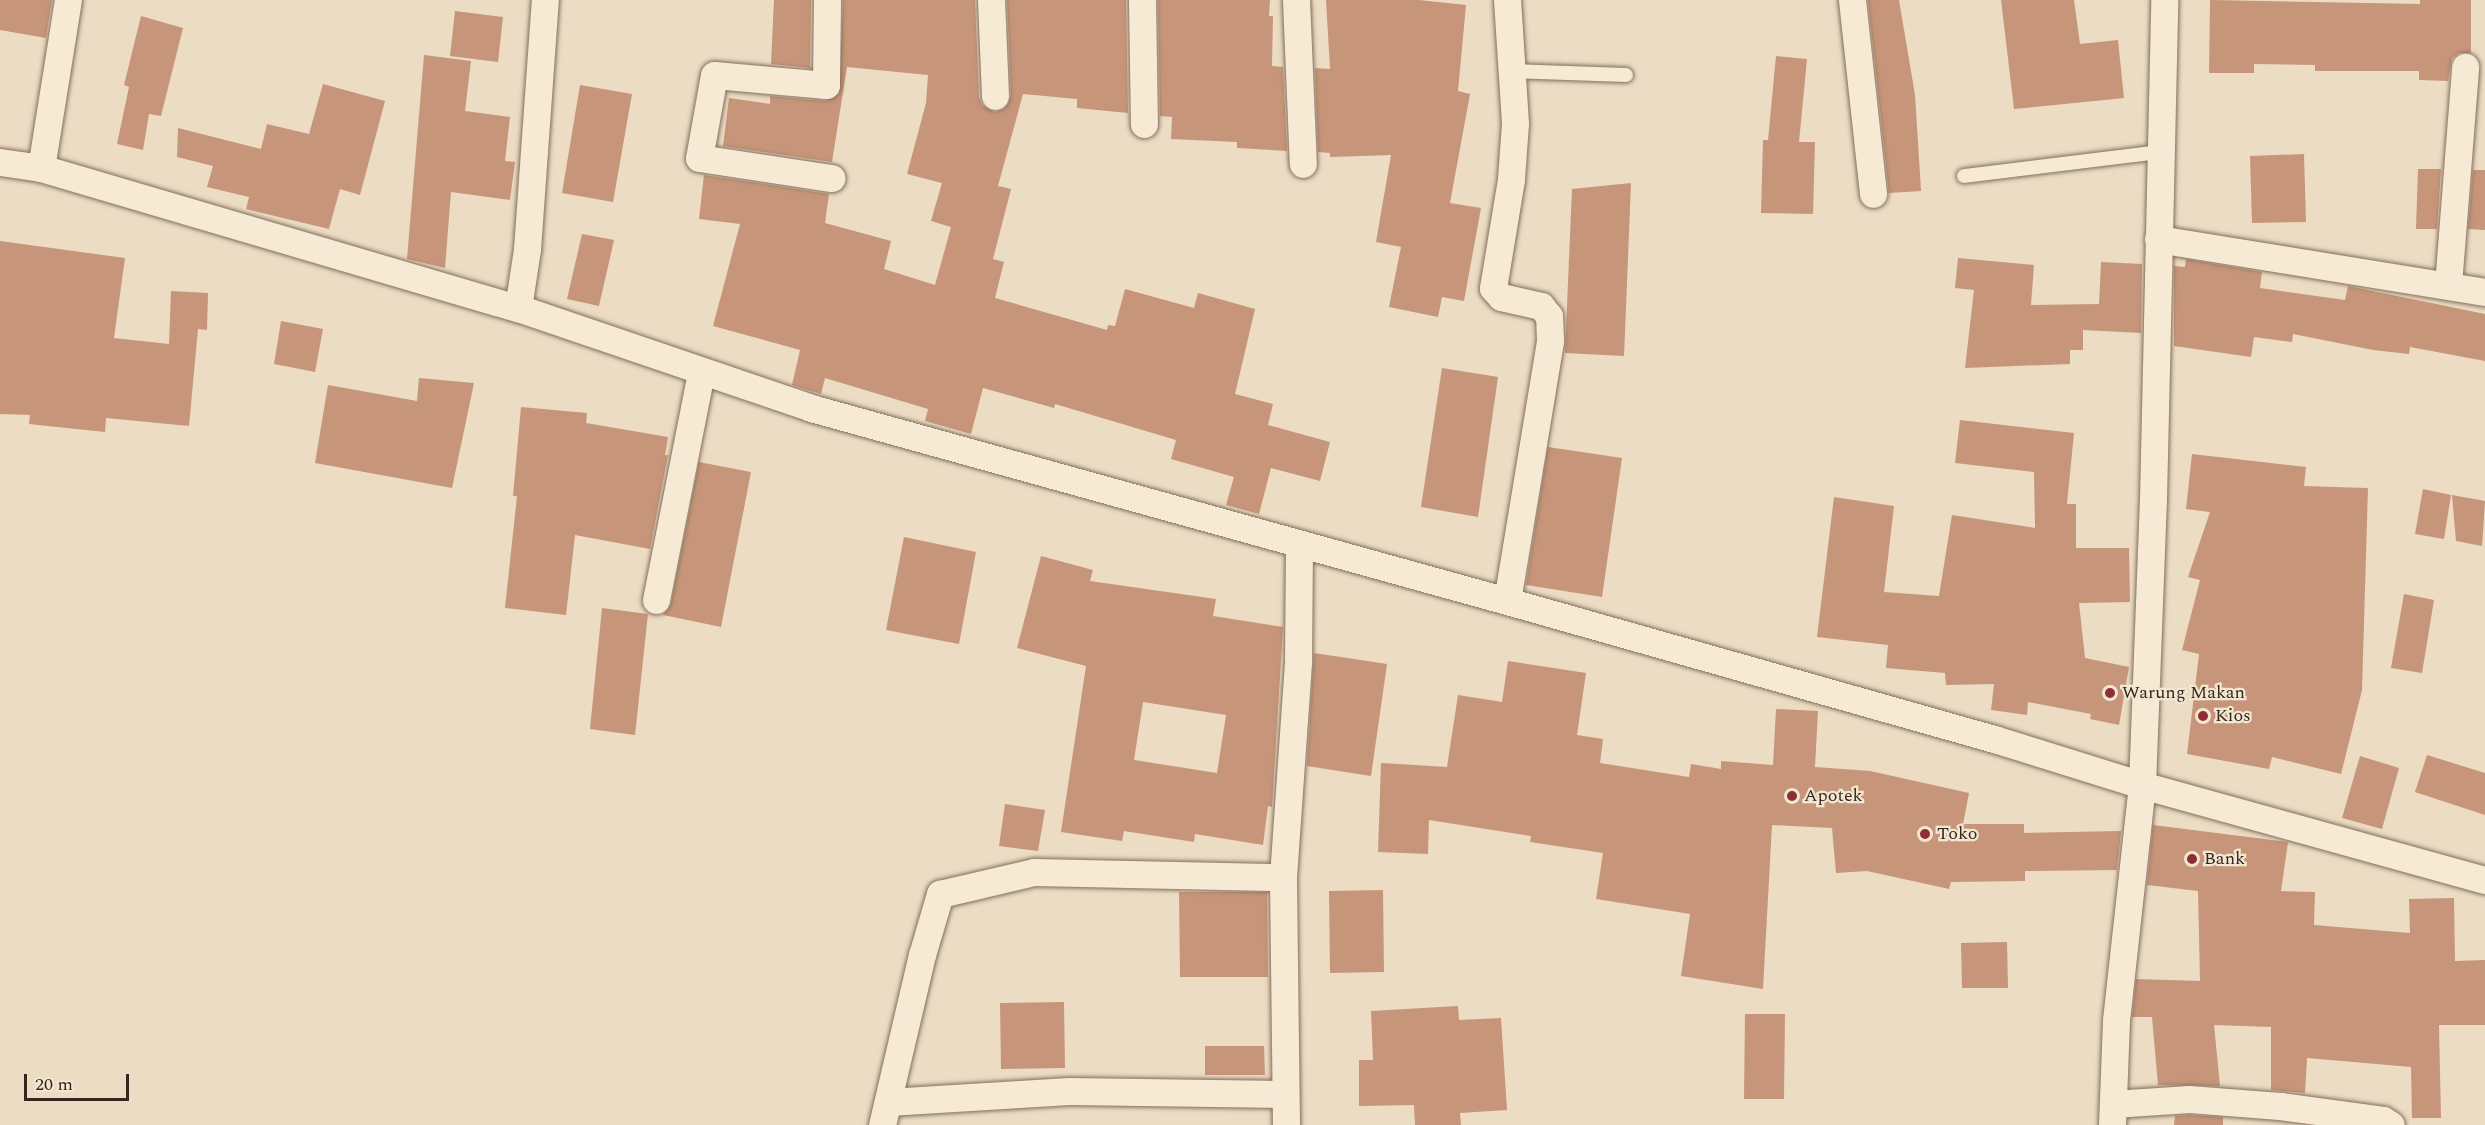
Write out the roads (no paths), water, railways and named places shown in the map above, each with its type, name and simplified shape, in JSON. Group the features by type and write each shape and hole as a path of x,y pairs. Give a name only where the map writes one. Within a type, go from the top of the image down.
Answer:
{"street":[{"path":"41,168 68,0"},
{"path":"518,308 526,249 545,0"},
{"path":"827,0 826,85 714,75 699,159 831,178"},
{"path":"991,0 995,96"},
{"path":"1142,0 1144,124"},
{"path":"1296,0 1303,164"},
{"path":"1506,601 1550,341 1550,316 1540,306 1501,297 1493,288 1512,168 1515,123 1507,0"},
{"path":"1852,0 1873,194"},
{"path":"2164,0 2142,785 2116,1020 2112,1114 2189,1099 2280,1106 2383,1120 2391,1125"},
{"path":"2448,285 2465,67"},
{"path":"0,162 41,168 518,308 811,408 1506,601 1994,739 2142,785 2485,880"},
{"path":"2158,239 2485,292"},
{"path":"656,600 701,372"},
{"path":"1286,1125 1283,877 1298,662 1299,544"},
{"path":"1283,877 1034,872 940,894 919,966 885,1113 1069,1091 1285,1094"}],"lane":[{"path":"1510,71 1626,75"},
{"path":"1964,176 2160,153"}],"place":[{"name":"Warung Makan","path":"2110,693"},
{"name":"Kios","path":"2203,716"},
{"name":"Apotek","path":"1792,796"},
{"name":"Toko","path":"1925,834"},
{"name":"Bank","path":"2192,859"}]}
